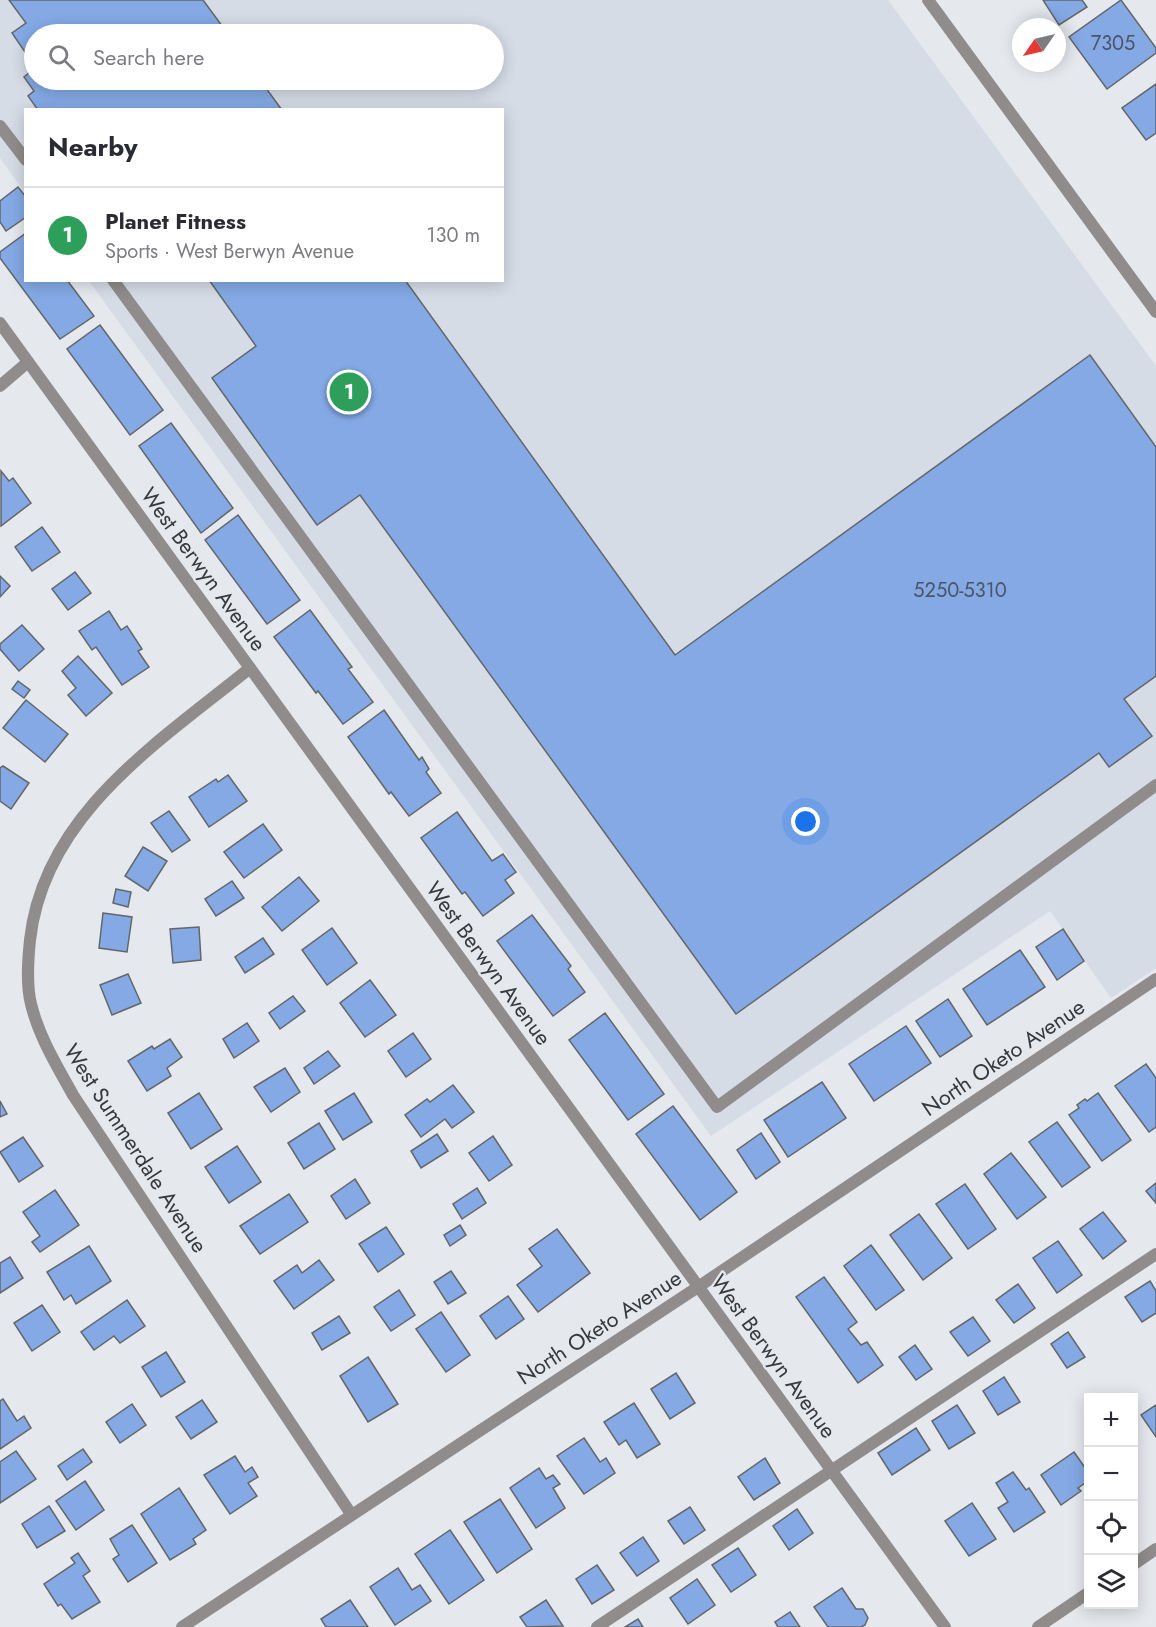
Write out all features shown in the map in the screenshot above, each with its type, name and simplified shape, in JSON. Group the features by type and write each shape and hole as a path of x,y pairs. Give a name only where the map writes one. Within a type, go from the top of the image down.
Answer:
{"street":[{"path":"928,0 1156,312"},
{"path":"0,126 24,157"},
{"path":"114,282 717,1107 1156,785"},
{"name":"West Berwyn Avenue","path":"0,323 945,1627"},
{"path":"0,386 28,362"},
{"name":"West Summerdale Avenue","path":"250,668 145,753 102,792 65,841 45,877 33,917 28,959 31,1003 46,1046 73,1095 351,1514"},
{"name":"North Oketo Avenue","path":"182,1627 698,1287 1156,980"},
{"path":"597,1627 1156,1254"},
{"path":"1138,1561 1156,1549"},
{"path":"1038,1627 1084,1596"}],"shaded area":[{"path":"0,0 888,0 1156,366 1156,968 1111,998 1050,911 711,1136 90,282 504,282 504,108 24,108 24,192 0,158"}],"building":[{"path":"9,0 203,0 221,24 25,24"},
{"path":"1043,0 1082,0 1087,7 1066,20 1066,18 1055,18"},
{"path":"1121,0 1156,48 1156,53 1107,89 1069,37"},
{"path":"24,24 24,51 12,33"},
{"path":"1156,84 1156,133 1146,140 1122,108"},
{"path":"267,90 281,108 37,108 28,96 34,91"},
{"path":"18,187 24,194 24,218 6,231 0,222 0,201"},
{"path":"24,234 24,282 68,282 94,316 60,339 0,258 0,252"},
{"path":"210,282 406,282 675,655 1090,355 1156,447 1156,676 1124,699 1152,736 1109,767 1099,753 736,1014 360,495 317,525 212,378 256,346"},
{"path":"100,325 163,410 130,435 67,349"},
{"path":"171,423 233,508 201,533 139,446"},
{"path":"1,471 9,481 13,478 31,503 1,526"},
{"path":"238,515 300,600 267,624 205,540"},
{"path":"42,527 60,552 32,571 15,547"},
{"path":"75,572 91,593 68,610 52,589"},
{"path":"0,576 10,586 0,597"},
{"path":"310,610 352,667 348,669 373,702 343,724 318,691 316,693 274,637"},
{"path":"109,611 121,630 127,626 142,649 138,651 149,667 122,685 96,647 92,650 79,631"},
{"path":"22,625 44,649 19,671 0,649 0,644"},
{"path":"78,656 112,693 86,716 68,695 76,688 62,671"},
{"path":"18,681 30,690 24,698 12,689"},
{"path":"26,700 68,734 45,762 3,728"},
{"path":"384,710 419,760 422,757 429,769 426,772 441,793 409,816 391,792 389,794 348,737"},
{"path":"3,766 29,783 11,809 0,801 0,768"},
{"path":"228,775 247,801 209,827 189,797 216,779 218,782"},
{"path":"169,811 190,840 172,852 151,823"},
{"path":"457,812 492,861 503,854 516,872 505,880 514,893 483,916 465,892 462,894 421,838"},
{"path":"263,824 282,850 244,878 224,852"},
{"path":"143,847 167,861 148,891 125,876"},
{"path":"299,877 319,901 282,931 262,907"},
{"path":"232,881 244,898 216,916 205,899"},
{"path":"116,889 131,892 128,907 113,903"},
{"path":"103,913 132,917 127,952 99,948"},
{"path":"532,915 571,966 568,969 585,992 553,1016 497,941"},
{"path":"199,927 201,960 173,963 170,929"},
{"path":"332,928 357,963 327,985 302,950"},
{"path":"1063,929 1084,961 1057,980 1036,947"},
{"path":"263,938 274,954 245,973 235,957"},
{"path":"1020,950 1045,987 987,1025 963,989"},
{"path":"128,974 141,1003 112,1015 100,985"},
{"path":"370,980 396,1015 365,1037 340,1003"},
{"path":"293,996 305,1011 280,1029 269,1013"},
{"path":"948,999 972,1036 940,1057 916,1021"},
{"path":"605,1013 664,1094 628,1120 569,1040"},
{"path":"247,1023 259,1041 234,1058 223,1039"},
{"path":"906,1026 931,1063 874,1101 849,1064"},
{"path":"413,1033 431,1059 406,1077 388,1051"},
{"path":"170,1039 182,1057 167,1068 171,1076 147,1091 128,1061 152,1046 154,1049"},
{"path":"328,1051 340,1066 314,1084 304,1068"},
{"path":"1146,1064 1156,1078 1156,1127 1149,1132 1115,1086"},
{"path":"285,1068 300,1092 271,1112 254,1087"},
{"path":"822,1082 846,1118 788,1157 764,1120"},
{"path":"453,1085 474,1112 452,1128 445,1119 421,1137 405,1115 427,1099 430,1102"},
{"path":"199,1093 222,1129 191,1149 168,1113"},
{"path":"354,1093 372,1122 343,1140 325,1111"},
{"path":"1098,1093 1131,1140 1102,1161 1069,1115 1079,1108 1077,1105"},
{"path":"0,1101 7,1114 0,1117"},
{"path":"673,1106 737,1192 700,1220 636,1134"},
{"path":"1057,1122 1090,1167 1062,1187 1029,1142"},
{"path":"319,1123 335,1149 304,1169 288,1143"},
{"path":"761,1133 780,1162 756,1179 737,1150"},
{"path":"437,1134 448,1151 421,1168 411,1151"},
{"path":"493,1136 512,1165 489,1181 469,1153"},
{"path":"23,1137 43,1166 19,1182 0,1152"},
{"path":"237,1146 261,1182 229,1203 205,1167"},
{"path":"1011,1153 1046,1197 1017,1219 984,1174"},
{"path":"355,1179 370,1203 346,1219 331,1196"},
{"path":"1156,1183 1156,1203 1146,1191"},
{"path":"965,1184 996,1229 968,1249 936,1204"},
{"path":"477,1188 486,1203 462,1219 453,1204"},
{"path":"55,1190 79,1225 40,1252 32,1242 40,1236 23,1212"},
{"path":"289,1194 308,1222 260,1254 240,1226"},
{"path":"1103,1212 1126,1241 1103,1259 1080,1229"},
{"path":"919,1214 952,1258 923,1280 890,1235"},
{"path":"460,1225 466,1235 450,1246 444,1235"},
{"path":"386,1227 404,1254 378,1272 359,1244"},
{"path":"557,1229 590,1273 538,1312 517,1285 542,1266 529,1249"},
{"path":"1058,1241 1082,1275 1057,1293 1033,1258"},
{"path":"871,1245 904,1290 876,1310 844,1266"},
{"path":"89,1246 111,1281 76,1304 71,1295 64,1300 47,1272"},
{"path":"10,1257 23,1278 0,1293 0,1263"},
{"path":"319,1260 334,1280 294,1309 274,1281 297,1265 302,1273"},
{"path":"451,1271 466,1293 448,1304 434,1282"},
{"path":"824,1277 857,1322 848,1329 861,1345 867,1342 883,1365 858,1383 796,1297"},
{"path":"1150,1281 1156,1291 1156,1313 1142,1322 1125,1297"},
{"path":"1018,1284 1035,1308 1014,1323 996,1300"},
{"path":"399,1290 415,1315 391,1331 374,1307"},
{"path":"508,1296 524,1319 496,1339 480,1316"},
{"path":"127,1300 145,1326 120,1343 114,1336 94,1350 81,1332"},
{"path":"42,1305 60,1332 32,1351 14,1323"},
{"path":"441,1312 470,1355 446,1372 416,1329"},
{"path":"339,1316 350,1333 322,1350 312,1333"},
{"path":"973,1317 990,1341 968,1356 950,1332"},
{"path":"1068,1332 1085,1357 1067,1368 1051,1344"},
{"path":"915,1345 932,1369 916,1380 899,1357"},
{"path":"166,1352 185,1382 161,1397 142,1367"},
{"path":"368,1357 398,1404 368,1422 340,1376"},
{"path":"676,1373 695,1403 670,1419 651,1389"},
{"path":"1004,1377 1020,1402 998,1415 983,1391"},
{"path":"3,1399 17,1421 24,1416 31,1428 0,1449 0,1401"},
{"path":"202,1400 217,1422 191,1439 176,1417"},
{"path":"634,1403 660,1444 637,1458 626,1440 619,1445 604,1422"},
{"path":"132,1404 146,1425 120,1443 106,1422"},
{"path":"957,1405 975,1433 949,1449 932,1421"},
{"path":"1156,1405 1156,1437 1141,1415"},
{"path":"916,1428 930,1450 892,1475 878,1453"},
{"path":"584,1438 600,1462 606,1458 615,1473 584,1494 557,1456"},
{"path":"83,1449 92,1462 67,1480 58,1466"},
{"path":"16,1451 36,1479 0,1503 0,1462"},
{"path":"1074,1452 1084,1466 1084,1484 1078,1488 1081,1491 1061,1505 1041,1475"},
{"path":"235,1456 245,1472 252,1467 258,1477 248,1483 257,1496 230,1514 204,1475"},
{"path":"765,1458 780,1483 754,1500 738,1477"},
{"path":"539,1468 546,1479 553,1475 560,1484 553,1488 565,1508 536,1528 510,1488"},
{"path":"1013,1472 1026,1490 1029,1488 1045,1512 1014,1532 998,1508 1008,1502 996,1483"},
{"path":"85,1481 104,1510 76,1530 56,1501"},
{"path":"179,1488 206,1530 193,1539 196,1544 170,1560 141,1514"},
{"path":"500,1499 532,1549 497,1573 464,1522"},
{"path":"972,1503 996,1539 969,1556 945,1521"},
{"path":"49,1506 65,1531 37,1548 22,1524"},
{"path":"690,1507 705,1530 684,1544 668,1521"},
{"path":"797,1509 813,1533 789,1550 773,1526"},
{"path":"132,1525 157,1563 128,1582 113,1559 119,1555 110,1539"},
{"path":"450,1530 484,1580 449,1604 415,1554"},
{"path":"643,1537 659,1561 637,1576 620,1553"},
{"path":"738,1548 756,1575 731,1592 712,1565"},
{"path":"78,1553 90,1571 83,1576 100,1602 72,1619 61,1604 58,1606 44,1584 75,1563 71,1558"},
{"path":"597,1565 614,1590 592,1604 576,1579"},
{"path":"398,1568 412,1590 420,1585 431,1601 395,1625 370,1587"},
{"path":"697,1579 715,1605 688,1624 670,1598"},
{"path":"842,1588 856,1609 863,1609 868,1618 865,1625 828,1627 814,1607"},
{"path":"350,1600 368,1627 326,1627 321,1619"},
{"path":"546,1600 563,1626 527,1627 520,1617"},
{"path":"790,1612 800,1627 778,1627 775,1622"},
{"path":"638,1619 643,1627 625,1627"}],"place":[{"name":"Planet Fitness","path":"349,392"}]}
